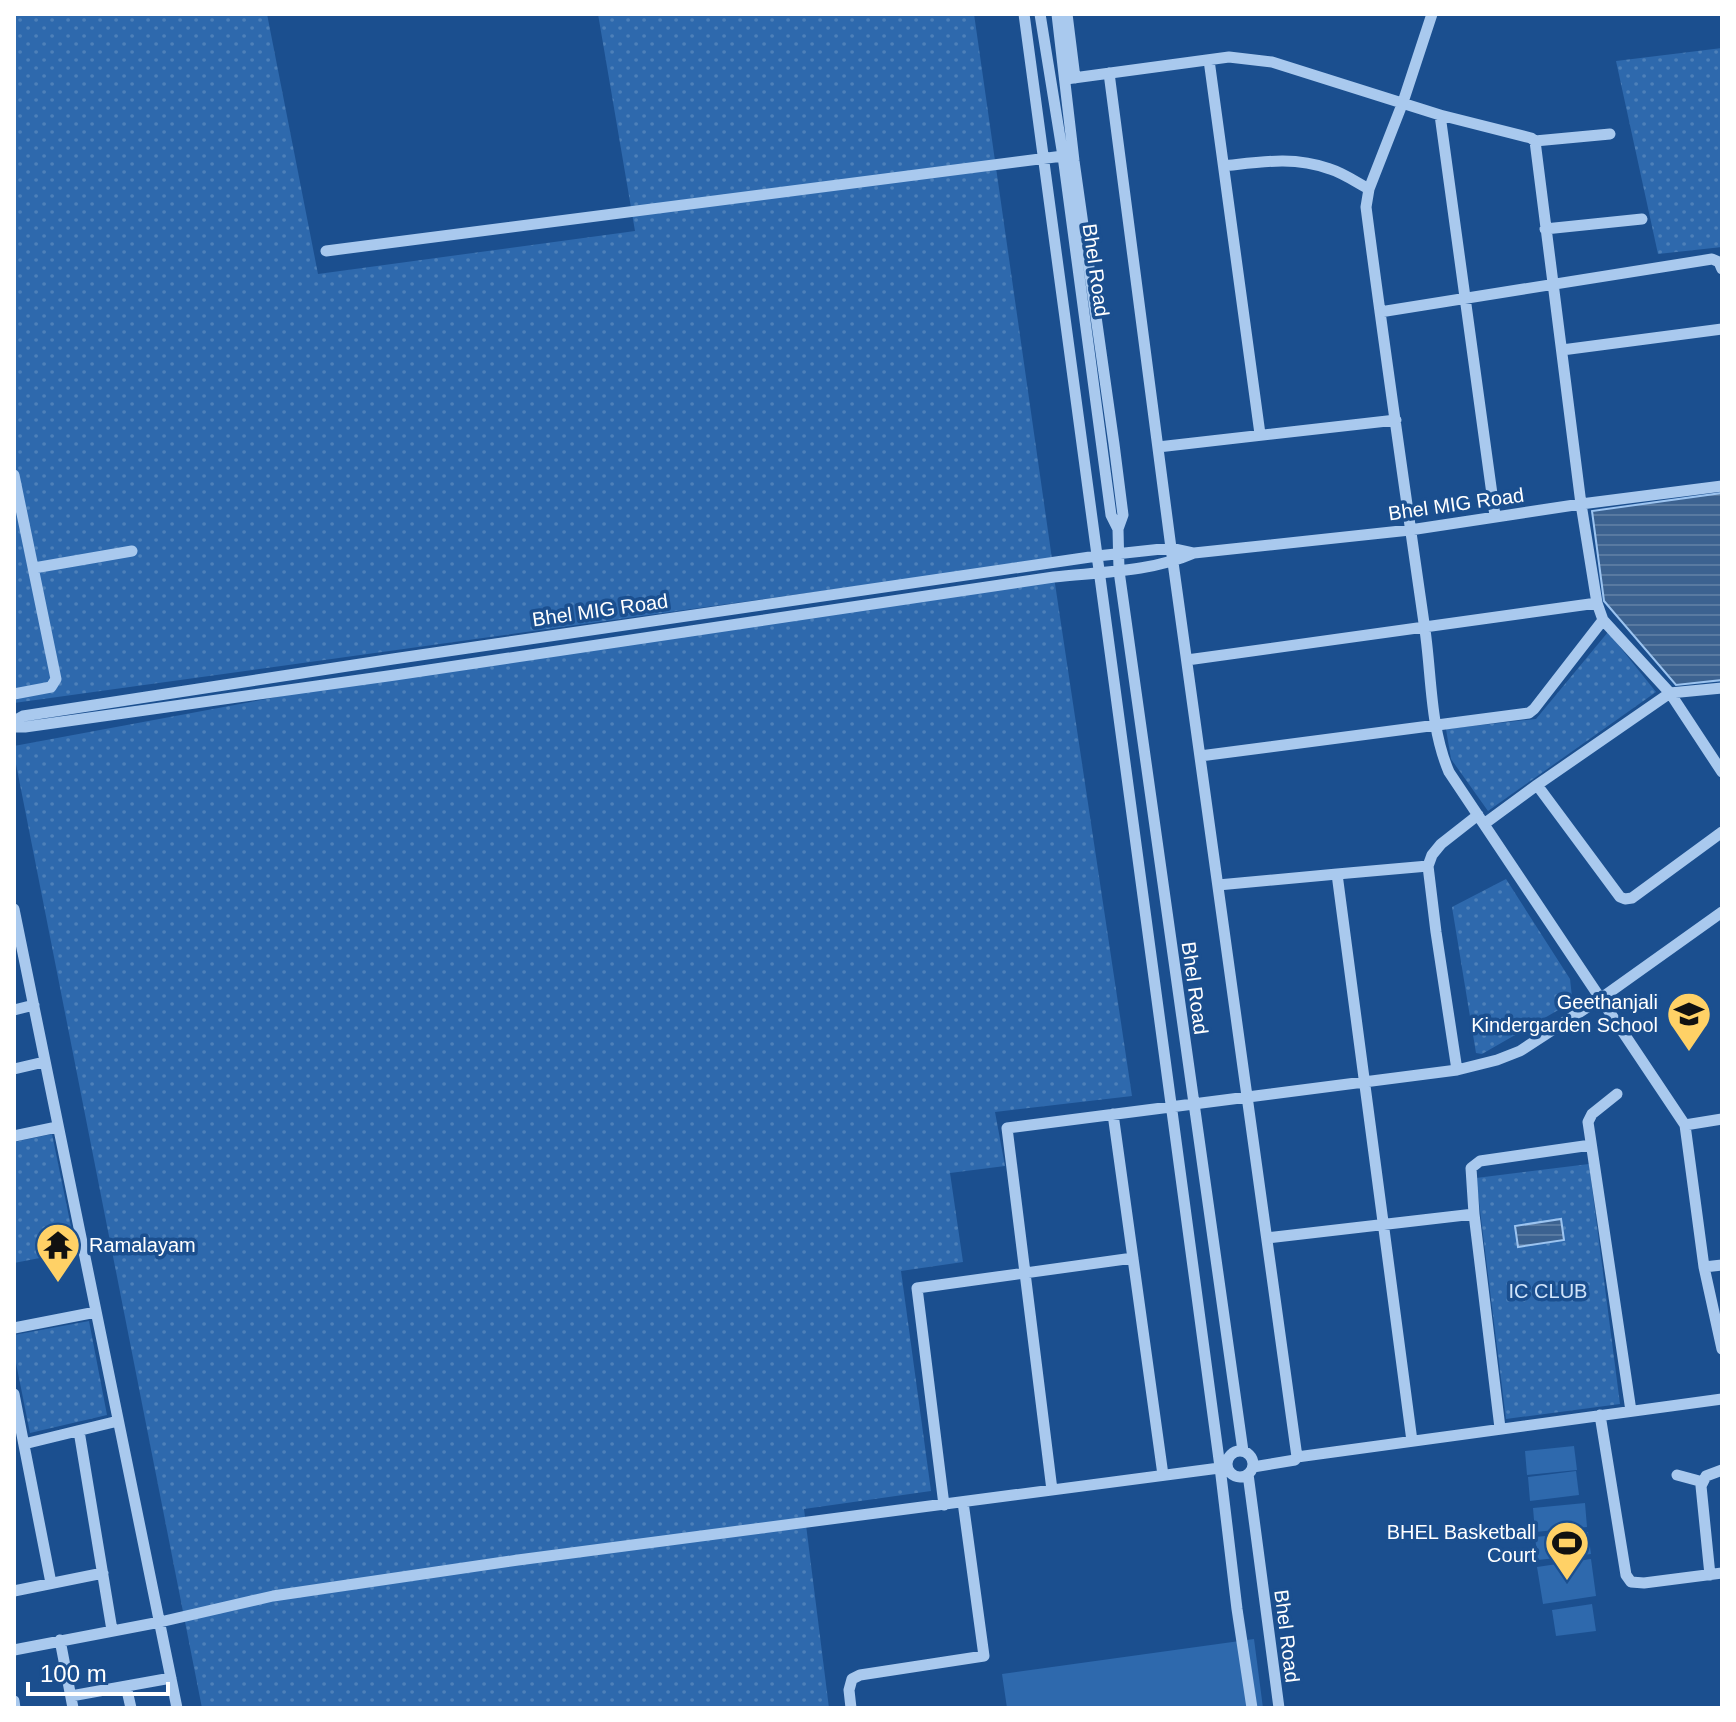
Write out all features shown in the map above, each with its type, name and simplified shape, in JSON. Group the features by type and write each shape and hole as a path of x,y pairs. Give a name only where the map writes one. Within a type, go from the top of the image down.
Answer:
{"street":[{"path":"1024,14 1171,1107 1224,1467 1237,1609 1252,1708"},
{"name":"Bhel Road","path":"1040,14 1063,156 1111,515 1118,529"},
{"name":"Bhel Road","path":"1057,14 1070,78 1074,161 1123,515 1118,529 1119,571 1193,1104 1249,1463 1279,1708"},
{"path":"1067,14 1070,78 1229,57 1272,62 1440,115 1535,141 1581,504 1597,603 1603,620 1670,693 1722,772"},
{"path":"1432,14 1403,102 1369,189 1366,207 1440,751 1449,772 1685,1125 1704,1267 1722,1349"},
{"path":"1209,60 1260,434"},
{"path":"1109,73 1171,548 1297,1457"},
{"path":"1440,115 1495,516"},
{"path":"1535,141 1610,134"},
{"path":"326,251 1063,156"},
{"path":"1224,166 1283,159 1309,163 1332,169 1369,189"},
{"path":"1545,229 1642,219"},
{"path":"1380,312 1712,259 1719,262 1722,269"},
{"path":"1562,350 1722,329"},
{"path":"1158,447 1396,420"},
{"path":"14,694 51,687 56,679 15,480"},
{"name":"Bhel MIG Road","path":"14,724 25,727 1119,571 1174,562 1194,553 1410,530 1722,486"},
{"name":"Bhel MIG Road","path":"14,724 23,716 1097,556 1171,548 1194,553"},
{"path":"34,568 132,551"},
{"path":"1187,660 1597,603"},
{"path":"1200,756 1529,713 1603,620"},
{"path":"1457,1070 1428,866 1432,855 1441,844 1537,785 1670,693 1722,688"},
{"path":"1537,785 1620,897 1625,899 1632,898 1722,832"},
{"path":"1218,885 1428,866"},
{"path":"1337,874 1412,1441"},
{"path":"14,909 177,1708"},
{"path":"1052,1490 1007,1128 1457,1070 1497,1060 1520,1051 1600,999 1722,912"},
{"path":"14,1010 34,1005"},
{"path":"14,1069 44,1062"},
{"path":"1617,1094 1589,1117 1588,1122 1631,1411"},
{"path":"1113,1114 1163,1475"},
{"path":"1685,1125 1722,1119"},
{"path":"14,1136 57,1127"},
{"path":"1500,1428 1471,1168 1480,1161 1591,1145"},
{"path":"1267,1238 1474,1214"},
{"path":"944,1505 917,1288 1133,1258"},
{"path":"1704,1267 1722,1265"},
{"path":"14,1328 96,1312"},
{"path":"14,1394 51,1583"},
{"path":"14,1650 288,1593 1224,1467 1236,1476 1249,1463 1295,1460 1297,1457 1500,1428 1722,1399"},
{"path":"1600,1415 1626,1575 1631,1582 1716,1574 1701,1492 1706,1476 1722,1470"},
{"path":"24,1444 118,1421"},
{"path":"79,1431 112,1630"},
{"path":"1224,1467 1231,1454 1238,1451 1249,1463"},
{"path":"1677,1475 1703,1482"},
{"path":"851,1708 849,1690 852,1679 860,1675 984,1656 963,1502"},
{"path":"14,1591 103,1573"},
{"path":"60,1640 72,1702 126,1686 171,1678"},
{"path":"126,1686 131,1708"},
{"path":"14,1701 15,1708"}],"green space":[{"path":"14,14 267,14 318,274 635,231 598,14 974,14 1052,559 14,703"},
{"path":"1722,48 1722,247 1658,254 1616,61"},
{"path":"1054,577 1132,1096 995,1112 1005,1166 950,1173 963,1262 901,1271 931,1491 804,1509 829,1708 202,1708 14,746 395,675"},
{"path":"1608,632 1656,692 1488,811 1451,759 1446,729 1536,719"},
{"path":"1506,879 1570,979 1572,997 1567,1005 1482,1054 1476,1053 1452,907"},
{"path":"52,1134 76,1251 14,1263 14,1142"},
{"name":"IC CLUB","path":"1589,1164 1620,1404 1506,1419 1476,1178"},
{"path":"89,1321 107,1415 30,1433 14,1353 14,1335"},
{"path":"1574,1446 1577,1470 1527,1475 1525,1451"},
{"path":"1576,1471 1579,1495 1530,1501 1528,1477"},
{"path":"1585,1503 1587,1527 1535,1532 1533,1508"},
{"path":"1588,1532 1591,1554 1538,1560 1535,1537"},
{"name":"BHEL Basketball Court","path":"1591,1559 1596,1596 1543,1604 1537,1567"},
{"path":"1592,1604 1596,1631 1556,1636 1552,1610"},
{"path":"1254,1639 1263,1708 1007,1708 1002,1674"}],"shaded area":[{"path":"1722,493 1722,680 1676,685 1604,601 1592,511"},
{"path":"1561,1219 1564,1240 1518,1247 1515,1226"}],"place":[{"name":"Geethanjali Kindergarden School","path":"1689,1053"},
{"name":"Ramalayam","path":"58,1284"},
{"name":"BHEL Basketball Court","path":"1567,1582"}]}
